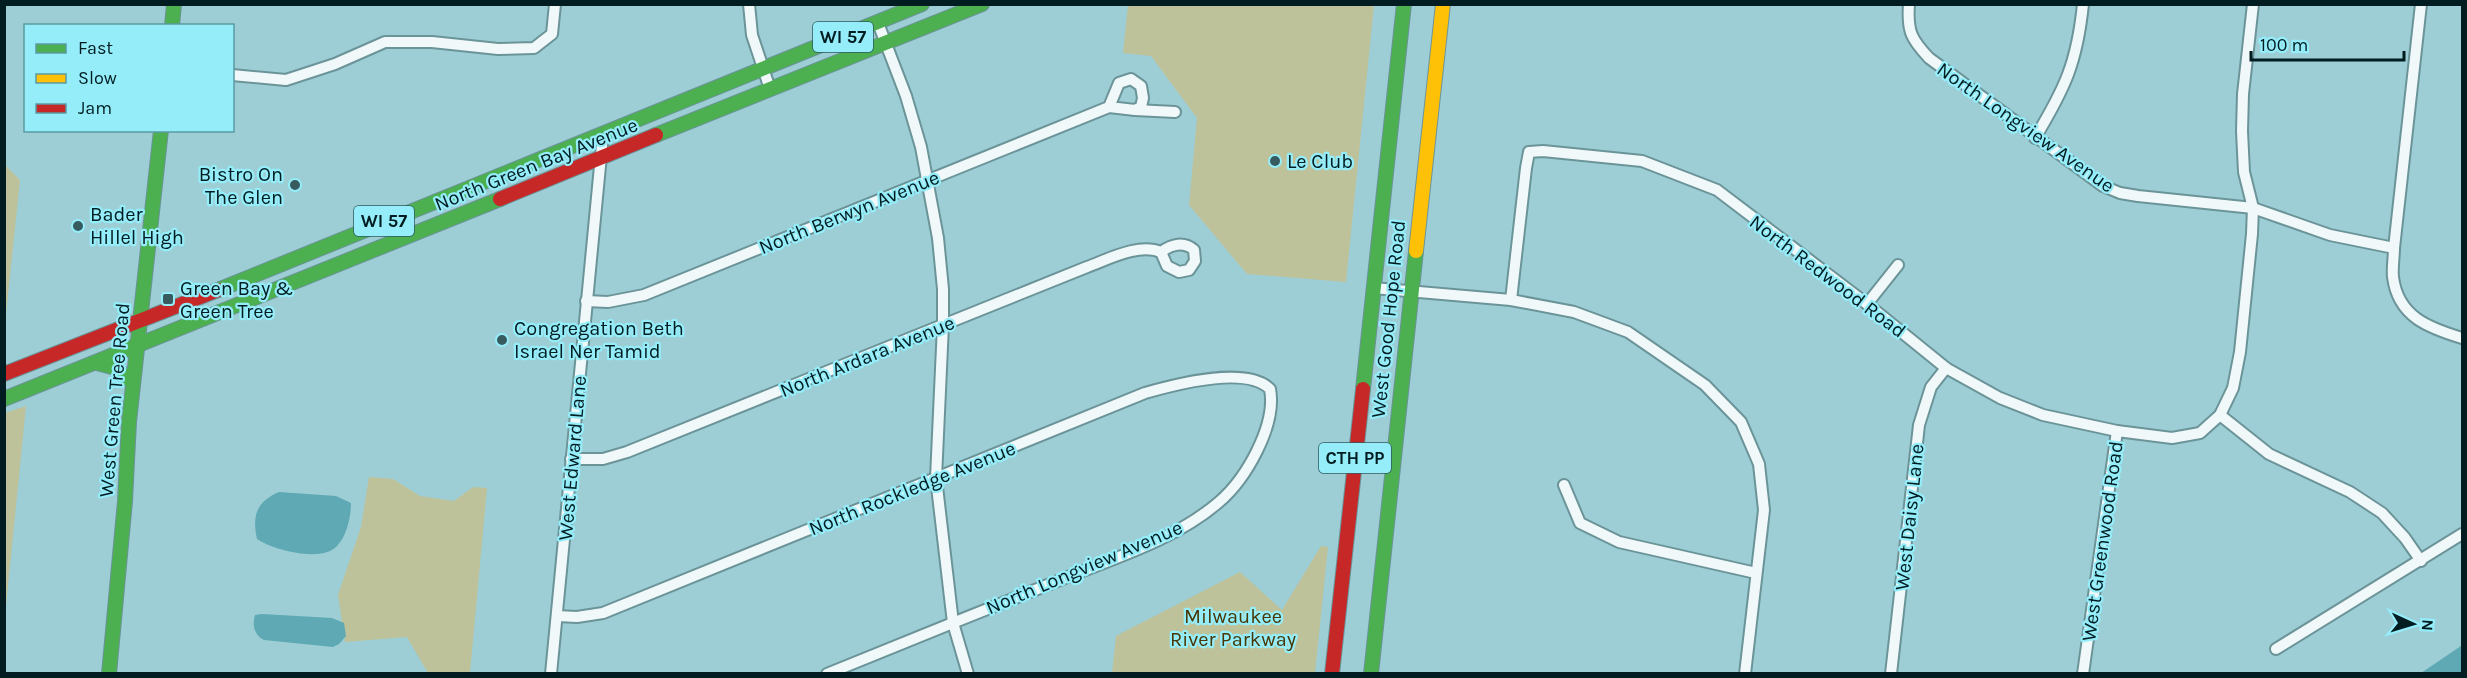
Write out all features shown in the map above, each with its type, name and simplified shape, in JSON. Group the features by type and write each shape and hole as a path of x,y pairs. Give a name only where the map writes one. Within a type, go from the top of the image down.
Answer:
{"main road":[{"path":"172,24 174,4"},
{"name":"North Green Bay Avenue","path":"4,374 140,322 334,241 603,135 922,4"},
{"name":"North Green Bay Avenue","path":"4,399 601,160 770,88 982,4"},
{"name":"West Good Hope Road","path":"1332,674 1404,4"},
{"name":"West Good Hope Road","path":"1371,674 1410,291 1443,4"},
{"name":"West Green Tree Road","path":"109,674 133,383 161,132"},
{"path":"97,363 116,368 133,383"}],"street":[{"path":"234,75 286,80 335,64 385,42 432,42 498,49 534,48 552,34 555,4"},
{"path":"749,4 752,35 770,88"},
{"name":"North Longview Avenue","path":"1909,4 1908,23 1914,42 1929,58 2103,186 2120,193 2253,208 2330,235 2394,248"},
{"path":"2035,138 2061,95 2073,64 2080,35 2083,4"},
{"name":"West Greenwood Road","path":"2083,674 2118,431 2172,438 2200,433 2220,414 2233,388 2240,352 2253,208 2244,172 2242,131 2243,94 2253,4"},
{"path":"2421,4 2394,248 2393,278 2402,303 2414,317 2431,329 2463,338"},
{"path":"878,23 909,106 928,179 941,268 944,325 936,478 953,623 968,674"},
{"path":"1135,110 1141,108 1143,103 1138,83 1131,79 1119,83 1109,106 1135,110 1175,112"},
{"name":"North Berwyn Avenue","path":"586,300 608,302 644,294 1109,106"},
{"name":"West Edward Lane","path":"551,674 603,135"},
{"name":"North Redwood Road","path":"1511,300 1529,152 1543,151 1642,160 1717,190 1868,304 1946,368 2000,398 2043,415 2118,431"},
{"name":"North Ardara Avenue","path":"571,459 603,459 627,452 1112,258 1147,249 1161,252"},
{"path":"1868,304 1898,265"},
{"path":"1373,288 1511,300 1574,312 1628,332 1705,385 1741,422 1759,464 1764,510 1745,674"},
{"name":"West Daisy Lane","path":"1891,674 1919,425 1931,387 1946,368"},
{"name":"North Rockledge Avenue","path":"556,616 577,617 603,613 1144,393 1203,379 1240,379 1262,382 1270,389"},
{"name":"North Longview Avenue","path":"827,674 1144,546 1195,519 1232,489 1255,452 1267,423 1270,389"},
{"path":"2220,414 2269,454 2350,492 2382,513 2405,538 2421,561"},
{"path":"1564,485 1580,523 1619,542 1756,573"},
{"path":"2276,649 2463,534"}],"green space":[{"name":"Le Club","path":"1128,5 1374,5 1346,282 1247,274 1189,205 1197,118 1151,56 1123,53"},
{"path":"5,165 20,180 5,324"},
{"path":"26,406 5,616 5,413"},
{"path":"369,477 393,479 420,496 454,501 473,487 487,488 470,673 428,673 407,637 345,642 338,595 361,527"},
{"name":"Milwaukee River Parkway","path":"1321,546 1328,547 1315,673 1112,673 1116,636 1240,572 1282,610"}],"water":[{"path":"279,492 336,496 351,503 348,526 337,546 320,554 297,553 285,551 257,539 255,523 258,511 265,500"},
{"path":"255,615 332,618 344,623 346,636 333,647 264,640 256,633 254,626"},
{"path":"2462,645 2462,673 2421,673 2458,648"}],"traffic: fast":[{"path":"172,24 174,4"},
{"path":"218,290 922,4"},
{"path":"656,135 982,4"},
{"path":"1363,389 1404,4"},
{"path":"109,674 125,501 129,422 161,132"},
{"path":"4,399 500,199"},
{"path":"1371,674 1416,251"},
{"path":"97,363 116,368 133,383"}],"traffic: slow":[{"path":"1416,251 1443,4"}],"traffic: jam":[{"path":"500,199 656,135"},
{"path":"4,374 218,290"},
{"path":"1332,674 1363,389"}],"place":[{"name":"Le Club","path":"1275,161"},
{"name":"Bistro On The Glen","path":"295,185"},
{"name":"Bader Hillel High","path":"78,226"},
{"name":"Green Bay & Green Tree","path":"168,299"},
{"name":"Congregation Beth Israel Ner Tamid","path":"502,340"}]}
